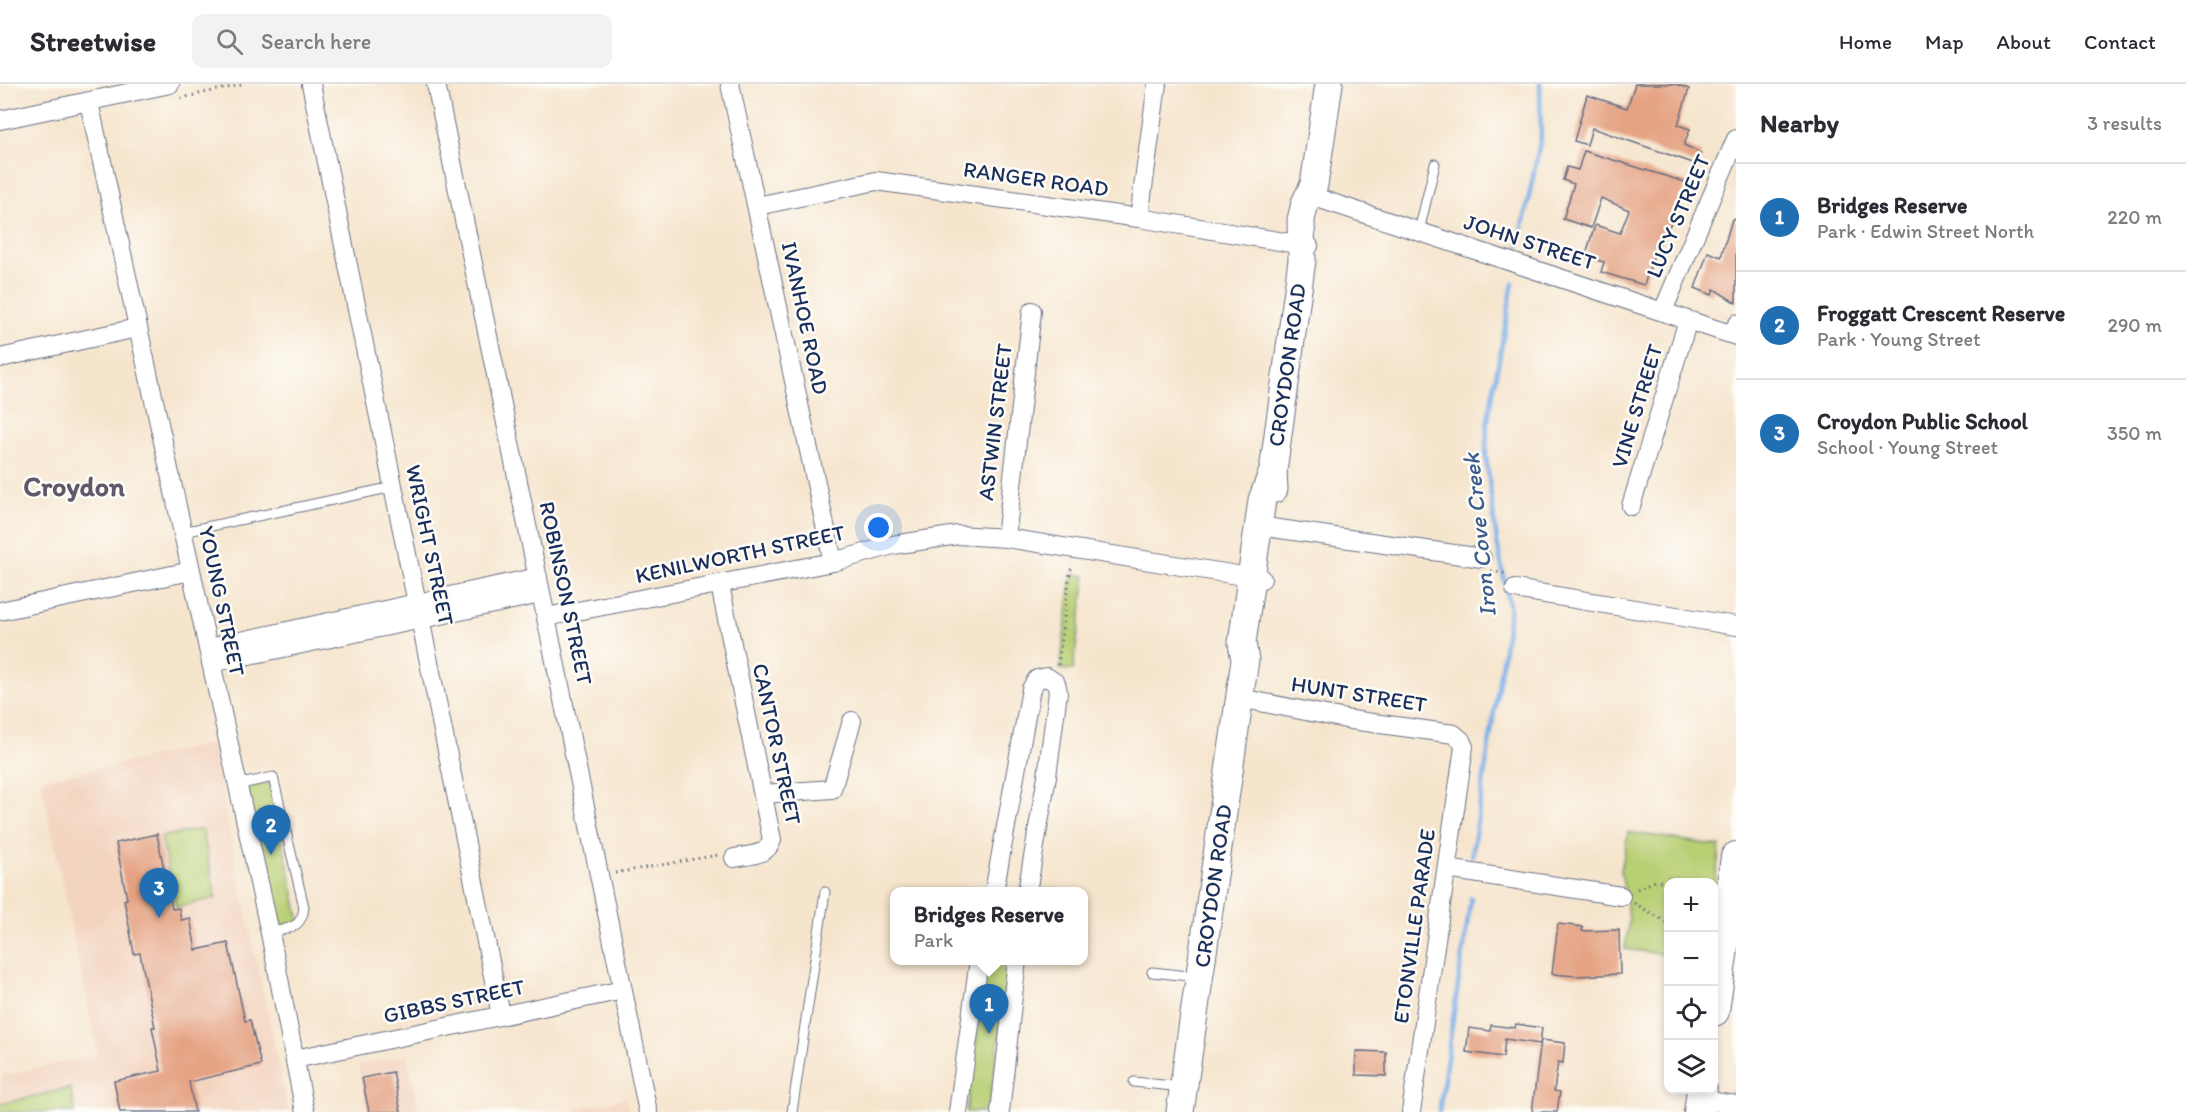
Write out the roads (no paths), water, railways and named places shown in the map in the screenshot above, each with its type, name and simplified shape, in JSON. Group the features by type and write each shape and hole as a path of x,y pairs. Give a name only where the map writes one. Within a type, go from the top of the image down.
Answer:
{"main road":[{"path":"1717,986 1736,857"}],"street":[{"path":"0,120 93,95 171,84"},
{"name":"WRIGHT STREET","path":"311,84 501,1016"},
{"name":"ROBINSON STREET","path":"436,84 648,1112"},
{"name":"IVANHOE ROAD","path":"730,84 833,562"},
{"path":"1139,218 1157,84"},
{"name":"CROYDON ROAD","path":"1182,1100 1245,660 1242,644 1257,578 1265,527 1262,500 1273,471 1304,250 1301,220 1312,192 1329,84"},
{"name":"YOUNG STREET","path":"93,95 137,328 270,933 305,1112"},
{"name":"LUCY STREET","path":"1664,311 1736,139"},
{"name":"RANGER ROAD","path":"757,206 876,181 1139,218 1304,250"},
{"name":"JOHN STREET","path":"1312,192 1419,231 1688,320 1732,329"},
{"name":"ASTWIN STREET","path":"1006,538 1032,311"},
{"name":"VINE STREET","path":"1631,506 1688,320"},
{"path":"0,358 137,328"},
{"path":"1265,527 1487,565"},
{"name":"KENILWORTH STREET","path":"546,617 833,562 893,545 958,535 1006,538 1257,578"},
{"path":"0,611 191,571"},
{"path":"1514,582 1736,626"},
{"path":"209,656 540,585"},
{"name":"CANTOR STREET","path":"720,585 772,840 770,847 762,853 734,858"},
{"path":"995,887 1031,689 1033,684 1042,677 1056,682 1058,692 1047,776 1028,887"},
{"name":"HUNT STREET","path":"1240,698 1351,720 1454,734 1461,740 1464,747"},
{"path":"763,794 832,789 852,721"},
{"name":"ETONVILLE PARADE","path":"1411,1112 1464,747"},
{"path":"1447,869 1621,896"},
{"path":"958,1112 978,965"},
{"path":"1000,1112 1016,965"},
{"name":"GIBBS STREET","path":"295,1059 623,990"},
{"path":"1701,1101 1736,1105"}],"lane":[{"path":"1419,231 1435,164"},
{"path":"183,532 393,487"},
{"path":"236,785 273,777 304,907 303,918 296,926 270,933"},
{"path":"792,1112 825,892"},
{"path":"1152,972 1200,978"},
{"path":"1134,1082 1182,1100"}],"waterway":[{"name":"Iron Cove Creek","path":"1519,246 1541,137 1540,84"},
{"name":"Iron Cove Creek","path":"1472,855 1510,610 1497,542 1486,456 1487,425 1513,283"},
{"name":"Iron Cove Creek","path":"1439,1112 1471,898"}],"place":[{"name":"Froggatt Crescent Reserve","path":"271,855"},
{"name":"Croydon Public School","path":"159,918"},
{"name":"Bridges Reserve","path":"989,1034"}],"district":[{"name":"Croydon","path":"74,486"}]}
